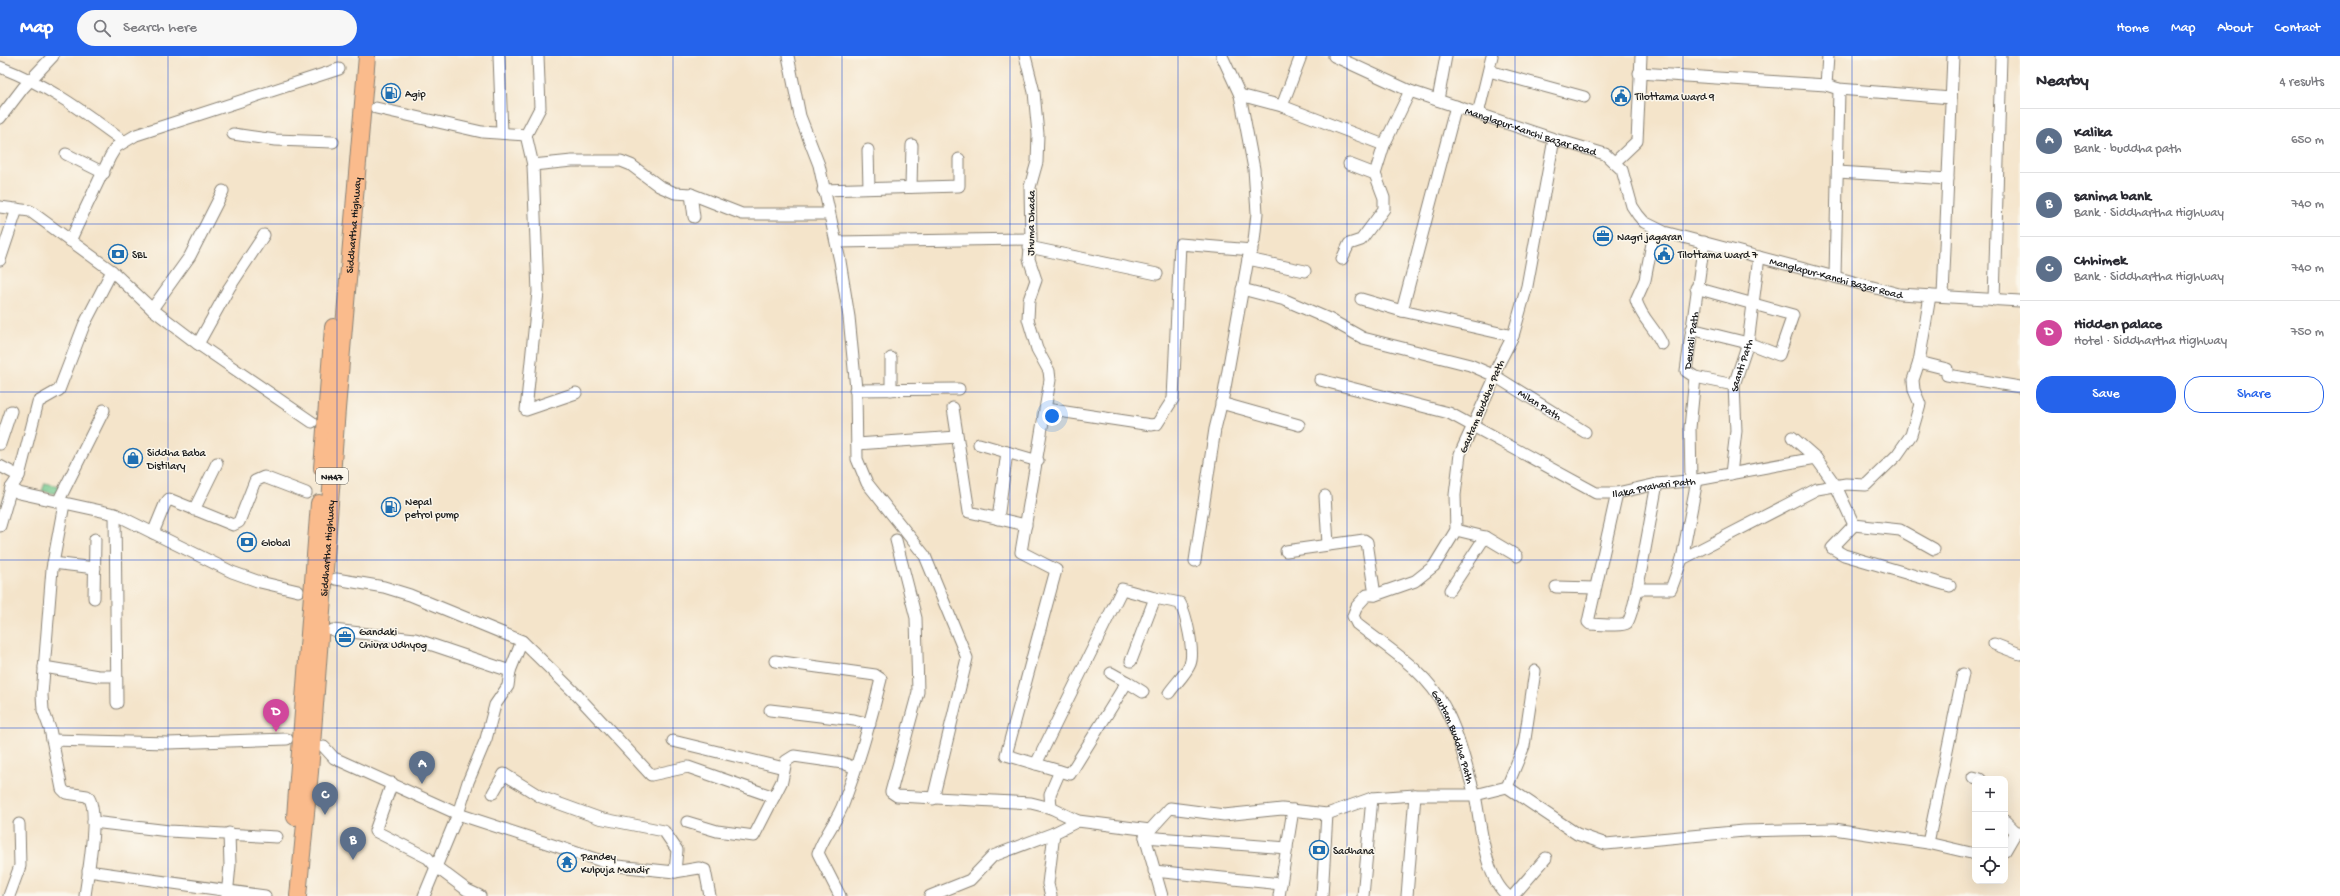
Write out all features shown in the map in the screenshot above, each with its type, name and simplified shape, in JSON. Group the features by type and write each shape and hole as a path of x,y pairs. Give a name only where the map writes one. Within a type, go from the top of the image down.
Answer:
{"highway":[{"name":"Siddhartha Highway","path":"289,896 324,432 356,56"},
{"name":"Siddhartha Highway","path":"298,896 310,772 337,409 367,56"}],"street":[{"path":"0,118 53,56"},
{"path":"499,56 502,133"},
{"path":"538,56 540,108 526,135 533,165 538,292 526,410 576,393"},
{"path":"788,56 800,116 819,165 823,190 837,242 849,317 855,390 857,459 867,483 925,556 968,658 933,799"},
{"name":"Jhuma Dhada","path":"1025,56 1033,85 1038,134 1037,162 1030,188 1029,259 1036,280 1029,300 1028,319 1037,349 1049,371 1050,380 1038,461 1021,552 1056,570 1006,755 1036,764"},
{"path":"1195,561 1215,429 1257,213 1256,186 1250,144 1240,95 1222,56"},
{"path":"1282,106 1301,56"},
{"name":"Manglapur-Kanchi Bazar Road","path":"1334,56 1410,91 1554,139 1596,149 1616,162 1622,170 1632,206 1638,216 1655,228 1899,294 2020,301"},
{"path":"1438,100 1446,56"},
{"path":"1478,114 1492,56"},
{"path":"1616,162 1637,141 1640,56"},
{"path":"1826,85 1828,56"},
{"path":"1943,296 1953,56"},
{"path":"1994,300 2001,56"},
{"path":"0,67 32,80 62,96 124,141"},
{"path":"70,241 104,173 110,157 124,141 136,135 197,114 339,69"},
{"path":"1489,71 1584,97"},
{"path":"1639,72 1826,85 1839,89 1951,98"},
{"path":"1834,277 1838,172 1839,89"},
{"path":"1342,259 1349,244 1361,240 1384,209 1384,198 1375,174 1384,145 1410,91"},
{"path":"1240,95 1282,106 1384,145"},
{"path":"1402,311 1456,106"},
{"path":"376,108 482,132 526,135"},
{"path":"233,134 275,140 333,142"},
{"name":"Gautam Buddha Path","path":"1475,795 1445,707 1420,675 1401,657 1357,624 1353,616 1357,606 1367,595 1375,595 1415,581 1434,566 1456,530 1455,495 1460,454 1495,376 1497,367 1513,336 1527,286 1554,139"},
{"path":"911,187 912,145"},
{"path":"868,150 870,188"},
{"path":"66,154 104,173"},
{"path":"823,190 959,186 959,159"},
{"path":"533,165 572,161 621,161 631,165 659,186 675,193 691,194 742,214 829,214"},
{"path":"1349,164 1375,174"},
{"path":"1838,172 1948,179"},
{"path":"152,309 190,256 223,191"},
{"path":"691,194 694,218"},
{"path":"0,207 30,211 112,271 152,309 198,344 312,422"},
{"path":"0,260 17,209"},
{"path":"1655,228 1645,280 1636,300 1640,313 1662,344"},
{"path":"198,344 264,235"},
{"path":"837,242 1030,243 1157,274"},
{"name":"Deurali Path","path":"1637,589 1671,589 1682,559 1694,481 1690,428 1695,377 1686,371 1696,288 1704,242"},
{"path":"1046,409 1157,424 1173,398 1180,244 1250,254 1305,271"},
{"name":"Saanti Path","path":"1731,474 1736,431 1734,385 1748,343 1759,257"},
{"path":"0,526 11,488 18,476 38,402 59,390 84,325 112,271"},
{"path":"1691,329 1748,343 1779,355 1793,315 1696,288"},
{"name":"Milan Path","path":"1242,289 1285,300 1329,319 1363,338 1470,364 1495,376 1585,432"},
{"path":"1682,559 1817,489 1836,486 1866,485 1905,446 1911,435 1920,408 1913,380 1919,362 1930,296"},
{"path":"1361,299 1402,311 1513,336"},
{"path":"891,358 891,390"},
{"path":"1919,362 1947,369 1947,375 2020,387"},
{"path":"1695,377 1734,385"},
{"name":"Ilaka Prahari Path","path":"1320,380 1449,413 1596,493 1617,493 1657,484 1694,481 1816,458"},
{"path":"855,390 959,389"},
{"path":"1221,403 1299,425"},
{"path":"953,408 969,512 1026,525"},
{"path":"85,896 93,822 93,805 89,797 66,793 62,789 49,722 43,710 44,666 53,563 61,503 104,410"},
{"path":"0,444 11,411"},
{"path":"857,444 957,437"},
{"path":"1792,438 1816,458 1836,486 1854,525"},
{"path":"979,444 1038,461"},
{"path":"998,519 1007,452"},
{"path":"194,510 217,463"},
{"path":"0,466 18,476"},
{"path":"153,533 167,500 173,500 228,525 236,524 254,481 264,477 306,493"},
{"path":"1617,493 1595,588 1588,622 1590,624 1626,623 1637,589 1657,484"},
{"path":"11,488 19,493 115,514 232,572 260,582 298,591"},
{"path":"1325,496 1328,544"},
{"path":"115,514 117,703"},
{"path":"1854,525 1900,530 1934,549"},
{"path":"1854,525 1832,548 1844,555 1950,586"},
{"path":"1456,530 1485,537 1517,556"},
{"path":"1450,590 1485,537"},
{"path":"94,598 95,540"},
{"path":"896,540 916,618 918,692 891,792 896,796 1031,803 1051,808 1078,821 1147,834 1287,848"},
{"path":"1286,551 1362,540 1367,542 1375,595"},
{"path":"53,563 95,568"},
{"path":"336,579 384,587 410,595 522,641 575,693 651,775 688,767 774,797"},
{"path":"1556,587 1595,588"},
{"path":"1127,682 1070,774 1036,764 1122,589 1180,603 1185,611 1191,649 1190,664 1169,693"},
{"path":"1131,661 1155,598"},
{"path":"333,630 415,639 510,670"},
{"path":"424,896 435,866 458,814 468,782 486,739 495,706 508,686 510,670 522,641"},
{"path":"1994,644 2020,654"},
{"path":"775,661 875,675 881,679 870,724 844,804 821,844 818,853 840,896"},
{"path":"44,666 98,676 116,676"},
{"path":"1507,787 1524,746 1535,671"},
{"path":"1111,673 1143,692"},
{"path":"1928,843 1964,674"},
{"path":"770,710 854,720 870,724"},
{"path":"52,740 168,743 286,739"},
{"path":"673,741 784,768"},
{"path":"324,747 334,758 458,814 617,866 675,872 700,868 705,870 710,896"},
{"path":"687,822 717,831 754,836 782,781 786,761 794,756 843,763 855,768"},
{"path":"1051,808 1050,794 1060,771"},
{"path":"492,793 504,774 541,797 599,818 664,831 677,850 675,872"},
{"path":"392,783 375,831 428,858 435,866 467,890 480,896"},
{"path":"1147,834 1170,808 1224,815 1282,809 1327,814 1372,798 1415,795 1475,795 1507,787 1578,834 1606,844 1744,831 1834,829 1928,843 1972,853"},
{"path":"1407,896 1415,795"},
{"path":"1475,795 1489,868 1499,887 1508,896"},
{"path":"1363,896 1372,798"},
{"path":"1280,896 1293,810"},
{"path":"1322,896 1327,814"},
{"path":"930,896 943,894 970,880 993,856 1054,833 1078,821"},
{"path":"93,822 169,831 229,833 277,837"},
{"path":"8,896 20,866 19,824"},
{"path":"2007,848 2018,832 2008,824"},
{"path":"227,894 230,865 229,833"},
{"path":"1051,896 1048,884 1054,833"},
{"path":"1147,834 1154,871 1162,896"},
{"path":"1513,896 1546,858"},
{"path":"88,871 227,894 265,896"},
{"path":"1154,871 1281,884"}],"green space":[{"path":"45,483 61,486 57,494 42,491"}],"place":[{"name":"Agip","path":"391,93"},
{"name":"Tilottama ward 9","path":"1621,96"},
{"name":"Nagri jagaran","path":"1603,236"},
{"name":"SBL","path":"118,254"},
{"name":"Tilottama ward 7","path":"1664,254"},
{"name":"Siddha Baba Distilary","path":"133,458"},
{"name":"Nepal petrol pump","path":"391,507"},
{"name":"Global","path":"247,542"},
{"name":"Gandaki Chiura Udhyog","path":"345,637"},
{"name":"Hidden palace","path":"276,732"},
{"name":"Kalika","path":"422,784"},
{"name":"Chhimek","path":"325,815"},
{"name":"Sadhana","path":"1319,850"},
{"name":"sanima bank","path":"353,860"},
{"name":"Pandey Kulpuja Mandir","path":"567,862"}]}
